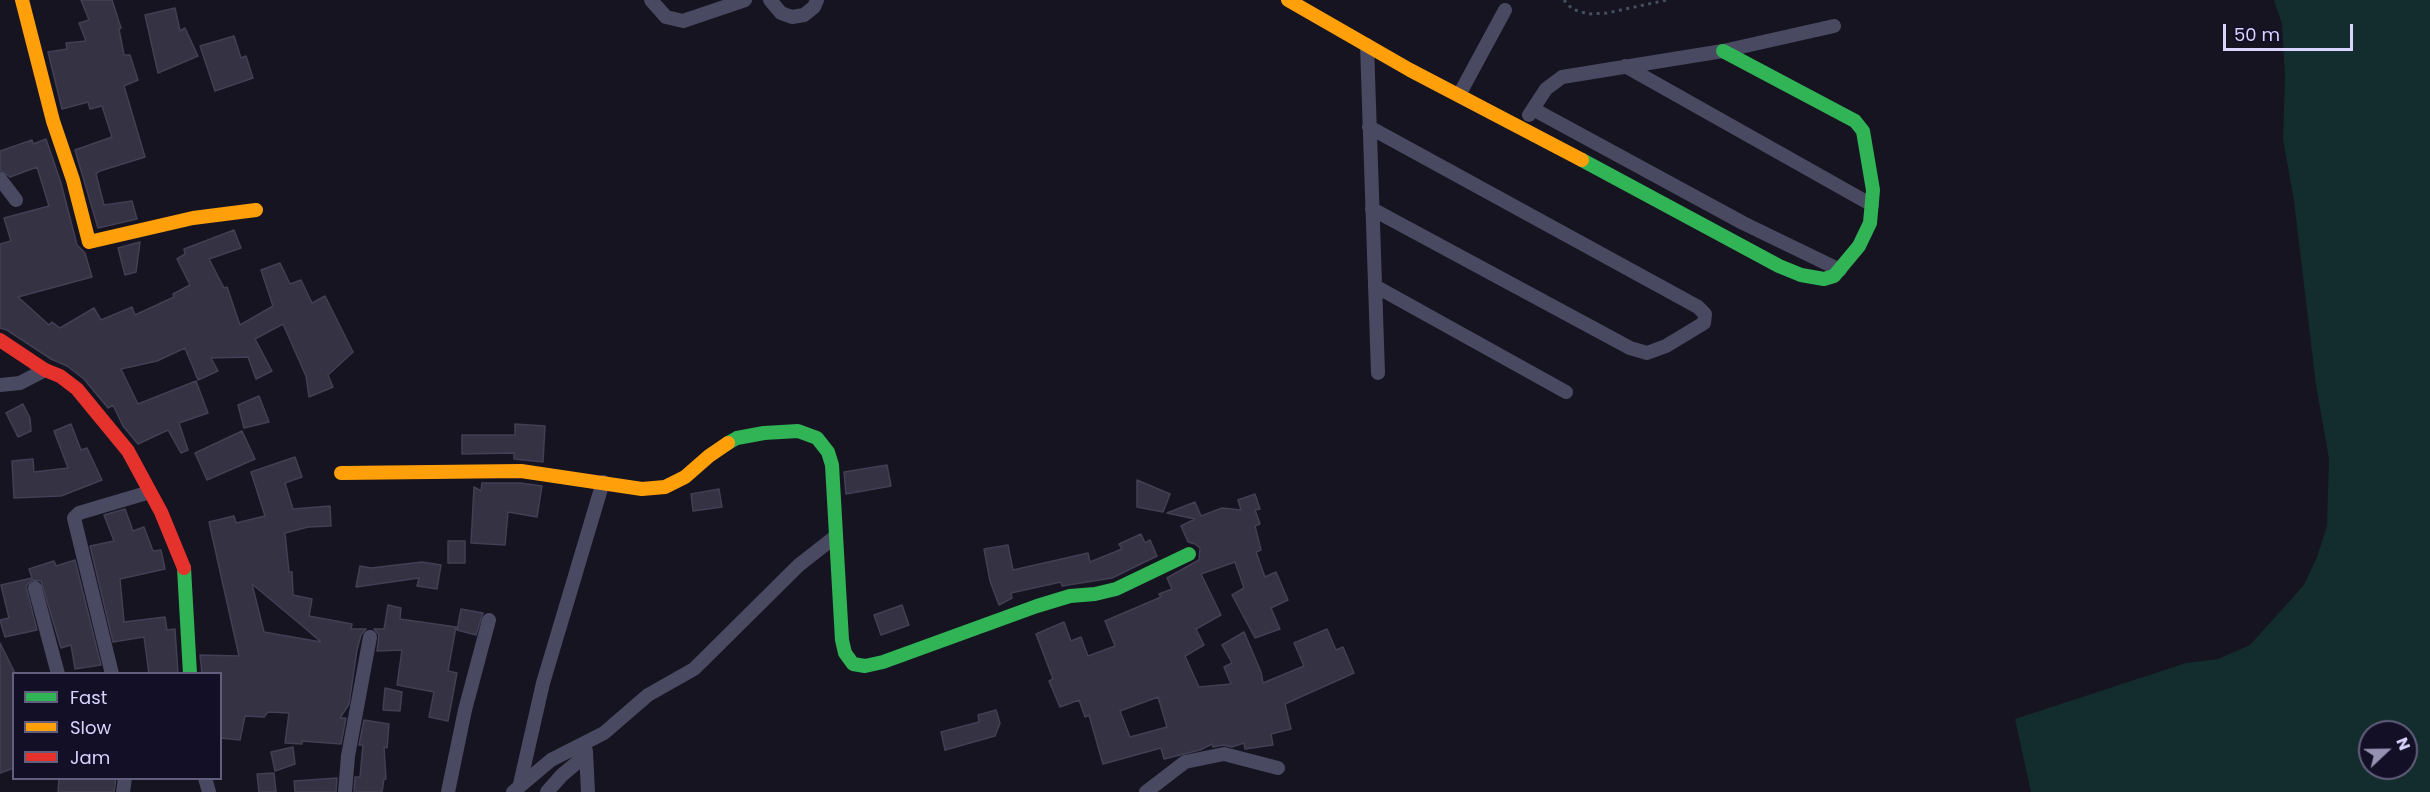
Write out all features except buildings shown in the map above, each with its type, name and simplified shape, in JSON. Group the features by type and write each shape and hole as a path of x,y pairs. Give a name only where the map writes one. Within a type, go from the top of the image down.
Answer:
{"street":[{"path":"22,0 53,121 73,180 89,242 193,218 256,210"},
{"path":"651,0 666,17 683,21 745,0"},
{"path":"770,0 781,13 792,17 804,15 814,7 817,0"},
{"path":"1288,0 1459,95 1779,266 1801,275 1824,279 1834,276 1859,246 1870,223 1873,190 1863,131 1856,121 1724,51"},
{"path":"1459,95 1505,10"},
{"path":"1521,127 1546,89 1562,77 1724,51 1834,26"},
{"path":"1367,45 1378,373"},
{"path":"1625,66 1872,205"},
{"path":"1533,109 1743,223 1840,270"},
{"path":"1369,127 1698,307 1705,315 1704,323 1666,346 1647,353 1630,348 1372,209"},
{"path":"0,179 16,200"},
{"path":"1375,286 1566,392"},
{"path":"0,340 45,370 60,376 77,389 128,451 174,539 184,566 190,672"},
{"path":"0,384 21,383 45,370"},
{"path":"341,473 521,471 642,489 665,486 685,477 709,456 737,438 764,433 798,431 817,438 828,452 832,465 842,640 845,653 853,664 865,666 903,655 1037,606 1070,596 1116,589 1189,554"},
{"path":"517,788 543,683 603,482"},
{"path":"112,672 74,518 79,513 150,492"},
{"path":"547,792 604,733 648,695 694,669 800,565 836,536"},
{"path":"35,588 57,672"},
{"path":"448,792 465,710 489,620"},
{"path":"345,792 348,756 370,637"},
{"path":"517,788 550,760 587,749"},
{"path":"587,749 588,792"},
{"path":"1146,792 1185,762 1224,754 1278,768"}],"path":[{"path":"1564,0 1572,9 1588,14 1607,13 1667,0"}],"green space":[{"path":"2274,0 2430,0 2430,792 2031,792 2015,719 2186,663 2218,659 2250,645 2304,585 2317,557 2327,526 2329,459 2316,385 2294,201 2283,139 2285,78 2282,24"}],"traffic: fast":[{"path":"1582,160 1779,266 1801,275 1824,279 1834,276 1859,246 1870,223 1873,190 1863,131 1855,121 1723,51"},
{"path":"728,443 737,438 764,433 798,431 817,438 828,452 832,465 842,640 845,653 853,664 865,666 883,662 1037,606 1070,596 1116,589 1189,554"},
{"path":"184,568 190,672"}],"traffic: slow":[{"path":"22,0 53,121 73,180 89,242 193,218 256,210"},
{"path":"1288,0 1410,70 1582,160"},
{"path":"341,473 521,471 642,489 665,487 685,477 728,443"}],"traffic: jam":[{"path":"0,340 45,370 60,376 77,389 128,451 161,512 184,568"}]}
